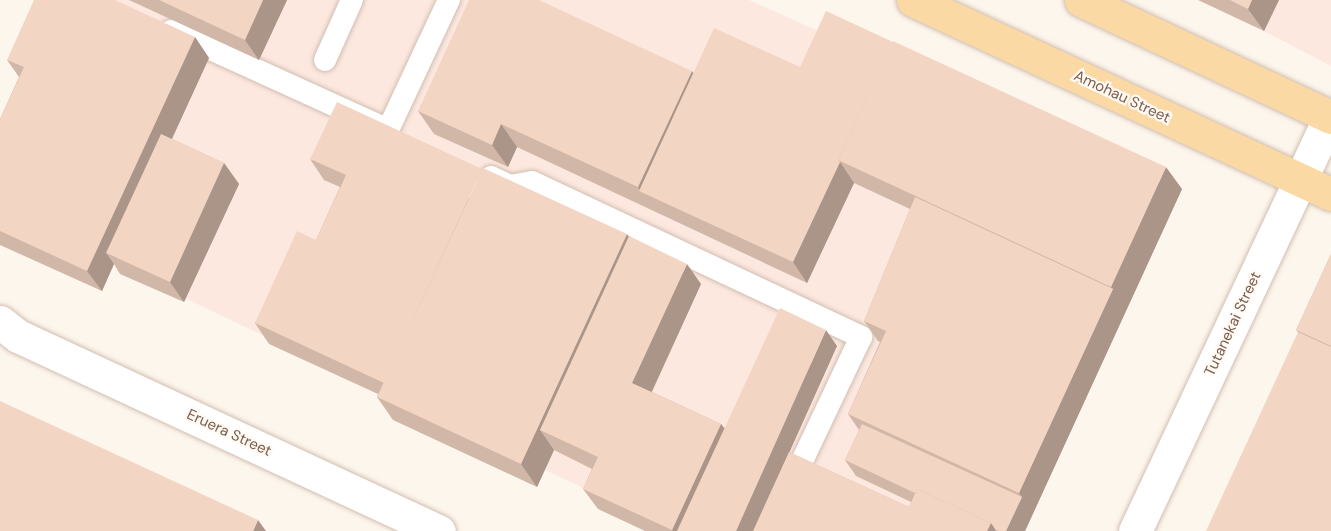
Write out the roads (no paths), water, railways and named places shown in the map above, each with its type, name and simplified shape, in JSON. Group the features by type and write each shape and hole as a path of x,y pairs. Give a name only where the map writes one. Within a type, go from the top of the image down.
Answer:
{"main road":[{"name":"Amohau Street","path":"913,0 1331,194"},
{"path":"1081,0 1330,117"}],"street":[{"name":"Tutanekai Street","path":"1135,531 1330,117"},
{"name":"Eruera Street","path":"6,330 440,531"}],"lane":[{"path":"325,60 352,0"},
{"path":"146,19 398,135 449,0"},
{"path":"469,168 510,186 532,182 861,337 769,531"}]}
